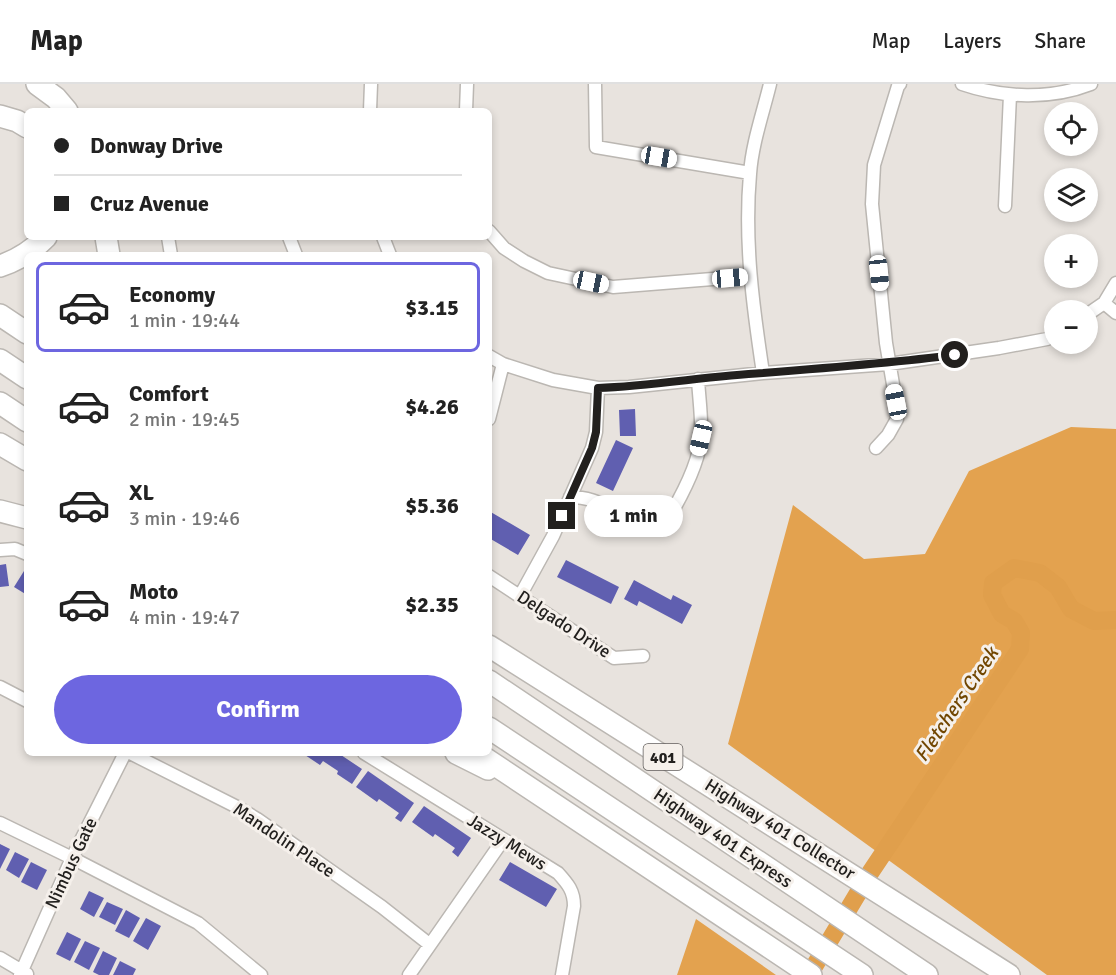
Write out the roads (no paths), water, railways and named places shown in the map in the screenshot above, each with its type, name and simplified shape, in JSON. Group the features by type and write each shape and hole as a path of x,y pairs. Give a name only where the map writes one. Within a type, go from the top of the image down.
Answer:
{"highway":[{"path":"37,84 56,98 64,108"},
{"path":"0,116 24,125"},
{"path":"31,252 43,240"},
{"path":"0,266 24,256"},
{"path":"0,315 24,331"},
{"path":"0,360 24,376"},
{"path":"0,403 24,419"},
{"path":"0,444 24,458"},
{"path":"0,511 24,517"},
{"name":"Highway 401 Collector","path":"492,648 1009,975"},
{"name":"Highway 401 Express","path":"492,683 927,975"},
{"name":"Highway 401 Express","path":"492,730 855,970"},
{"path":"462,756 542,797"},
{"path":"481,756 811,975"}],"street":[{"path":"370,108 371,84"},
{"path":"466,108 467,84"},
{"path":"595,84 596,147 750,173"},
{"path":"763,373 750,276 750,173 770,84"},
{"path":"876,448 888,435 897,419 872,204 874,165 900,84"},
{"path":"962,84 982,91 1010,95 1044,95 1075,90 1090,84"},
{"path":"1005,206 1010,95"},
{"path":"492,234 504,248 548,273 613,287 750,276"},
{"path":"1098,307 1104,303 1116,283"},
{"path":"1104,303 1116,313"},
{"path":"492,358 503,364 552,380 598,388 629,387 763,373 889,364 1044,340"},
{"path":"492,407 503,364"},
{"path":"570,496 584,496 613,510 656,522 668,519 679,502 696,459 701,438 698,379"},
{"path":"520,596 553,536 594,440 598,388"},
{"path":"0,550 15,549 24,553"},
{"name":"Delgado Drive","path":"492,578 614,658 643,656"},
{"path":"0,687 24,699"},
{"name":"Nimbus Gate","path":"23,974 72,858 123,756"},
{"name":"Mandolin Place","path":"136,756 239,807 382,907 429,944"},
{"name":"Jazzy Mews","path":"369,756 558,873 571,888 574,906 562,975"},
{"path":"0,823 198,923 261,975"},
{"path":"409,975 503,840"},
{"path":"0,958 23,974"}],"waterway":[{"name":"Fletchers Creek","path":"809,975 870,873 1020,649 1021,633 1014,621 1002,614 992,595 993,583 1014,568 1040,573 1058,587 1071,609 1094,621 1116,620"}]}
